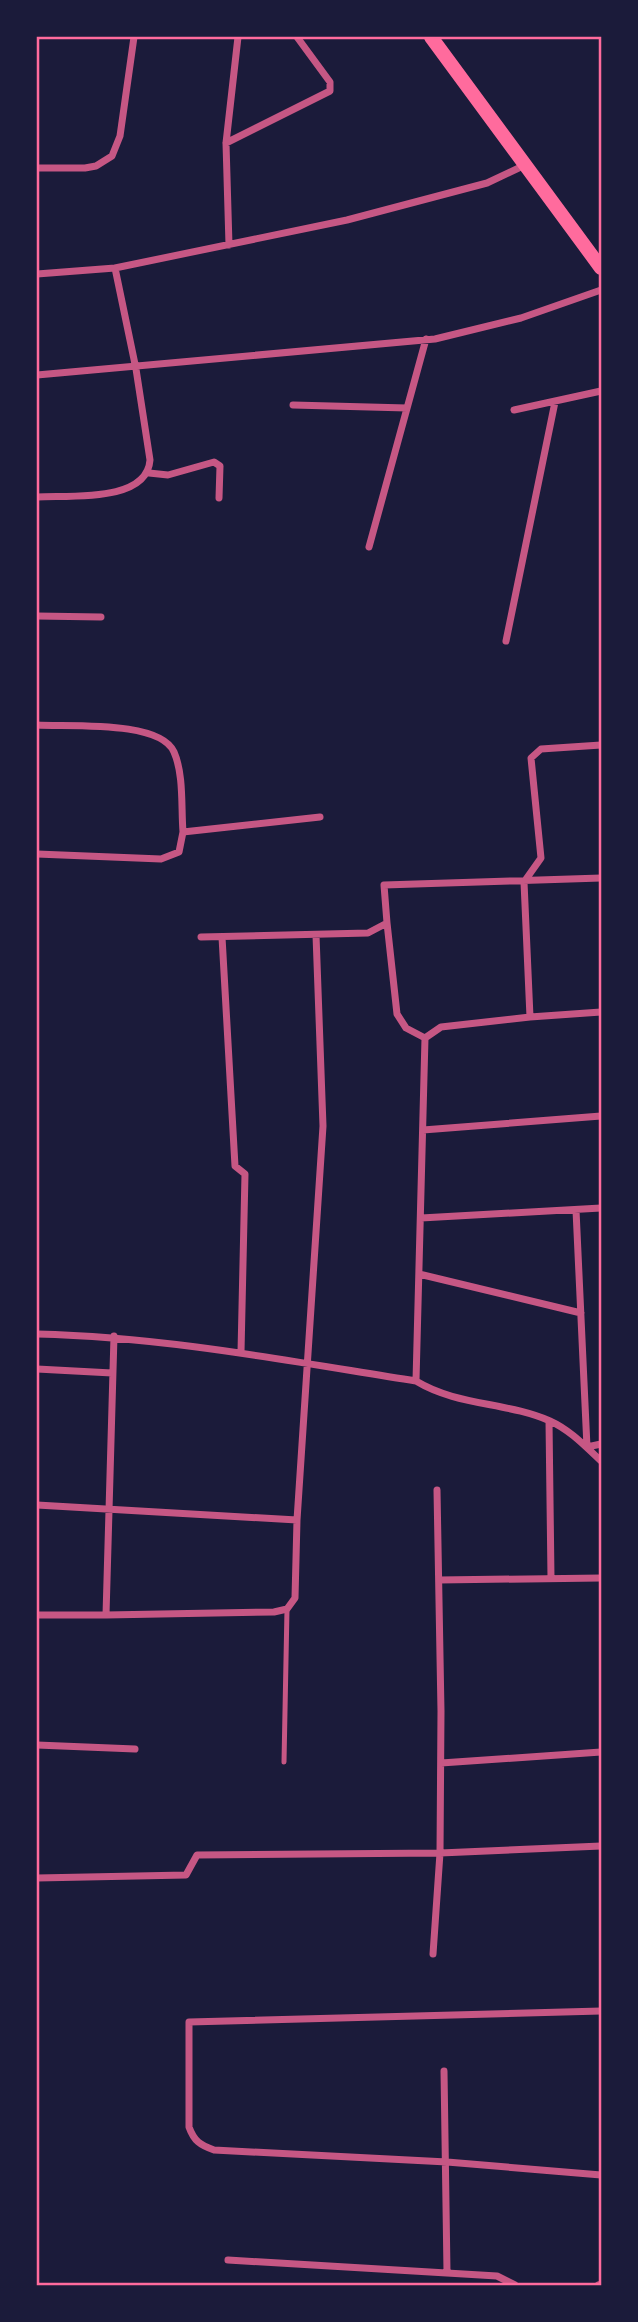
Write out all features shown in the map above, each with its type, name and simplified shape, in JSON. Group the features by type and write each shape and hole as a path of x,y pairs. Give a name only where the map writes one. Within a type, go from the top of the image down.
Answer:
{"main road":[{"path":"431,37 601,268"}],"street":[{"path":"37,168 85,168 96,166 112,156 120,136 134,37"},
{"path":"229,245 226,143 238,37"},
{"path":"226,143 330,91 331,82 297,37"},
{"path":"37,274 115,268 347,220 486,183 526,165"},
{"path":"37,497 109,493 142,482 149,473 150,460 136,369 115,268"},
{"path":"37,375 136,369 426,339 521,318 601,290"},
{"path":"369,547 426,339"},
{"path":"514,410 601,391"},
{"path":"506,641 555,402"},
{"path":"293,405 407,408"},
{"path":"149,473 168,475 214,461 220,466 219,498"},
{"path":"37,616 100,617"},
{"path":"37,725 135,730 165,739 173,750 179,767 183,832 179,852 161,859 37,854"},
{"path":"530,1017 524,882 541,858 531,758 541,749 601,745"},
{"path":"183,832 320,817"},
{"path":"425,1038 406,1028 397,1014 384,885 601,878"},
{"path":"201,937 368,933 387,923"},
{"path":"37,1615 274,1612 287,1609 295,1598 306,1364 323,1126 316,935"},
{"path":"222,937 235,1166 245,1174 241,1352"},
{"path":"425,1038 441,1027 601,1012"},
{"path":"416,1381 425,1038"},
{"path":"423,1130 601,1116"},
{"path":"421,1218 601,1208"},
{"path":"576,1210 587,1447"},
{"path":"419,1275 580,1312"},
{"path":"37,1334 114,1336 241,1352 416,1381 437,1394 549,1421 587,1447 601,1461"},
{"path":"106,1615 114,1336"},
{"path":"37,1369 112,1373"},
{"path":"549,1421 551,1578"},
{"path":"587,1447 601,1444"},
{"path":"433,1954 440,1853 441,1763 437,1490"},
{"path":"37,1505 297,1520"},
{"path":"439,1580 601,1578"},
{"path":"37,1745 135,1749"},
{"path":"441,1763 601,1752"},
{"path":"37,1878 186,1875 197,1855 440,1853 601,1846"},
{"path":"601,2011 189,2022 189,2127 202,2146 214,2150 447,2162 601,2175"},
{"path":"444,2071 447,2272"},
{"path":"228,2260 497,2276 515,2285"}],"lane":[{"path":"284,1762 287,1609"}]}
